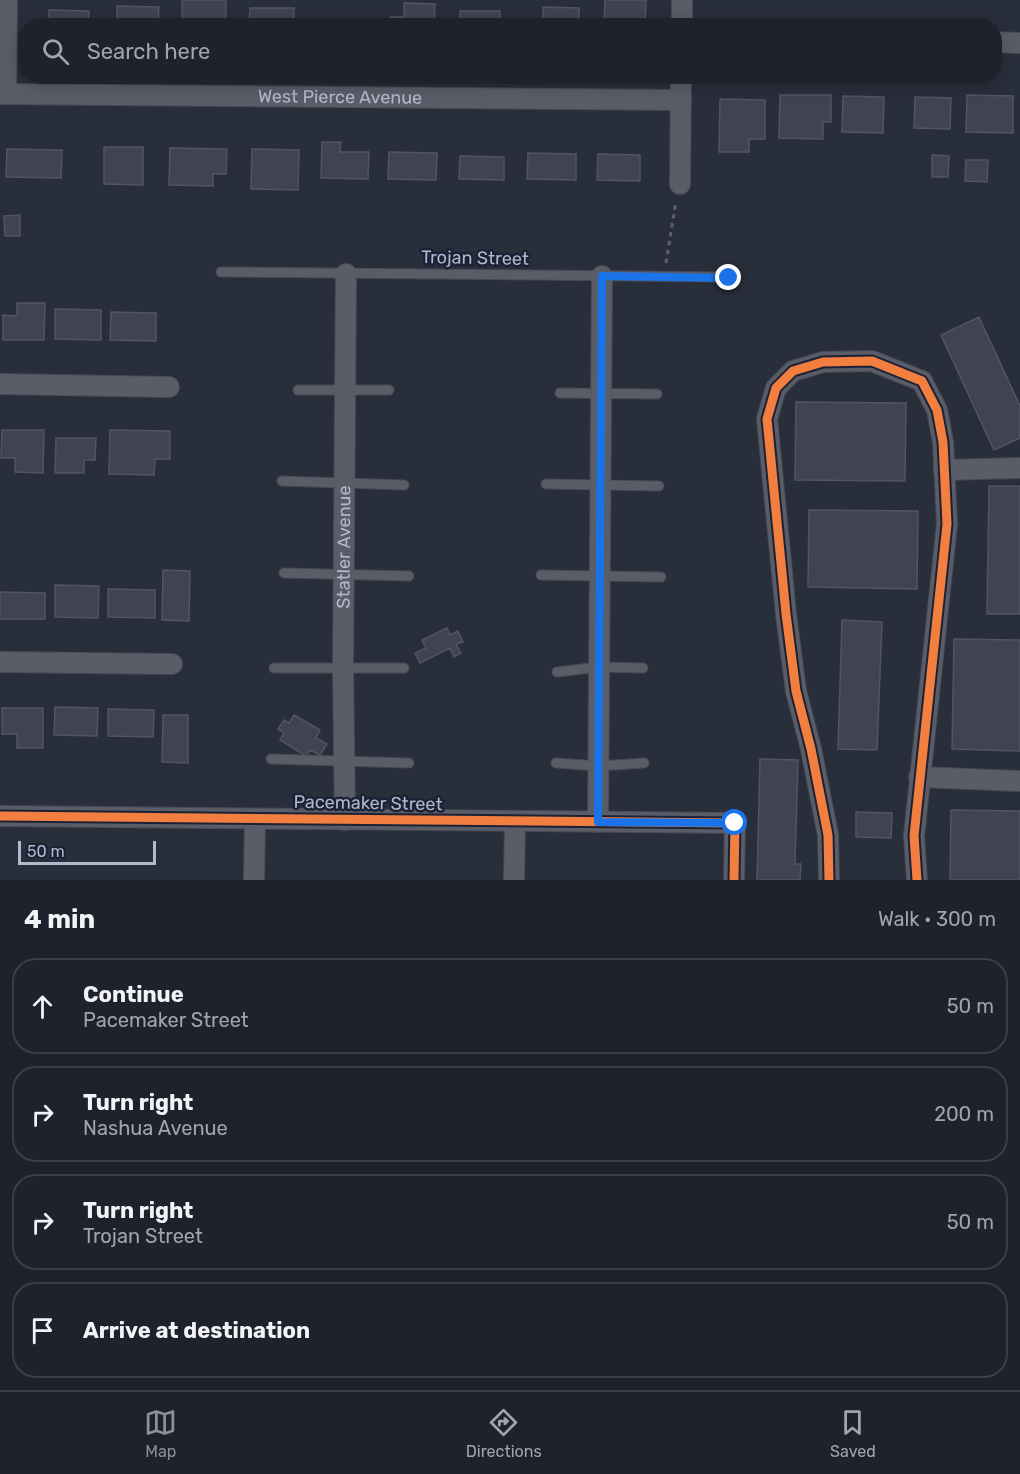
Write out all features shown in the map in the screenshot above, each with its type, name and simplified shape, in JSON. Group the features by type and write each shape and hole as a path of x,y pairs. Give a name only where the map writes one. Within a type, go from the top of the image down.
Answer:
{"street":[{"path":"3,94 7,0"},
{"path":"682,0 682,18"},
{"path":"1002,42 1020,43"},
{"path":"680,184 681,84"},
{"name":"West Pierce Avenue","path":"3,94 681,100"},
{"name":"Statler Avenue","path":"345,820 343,668 346,273"},
{"path":"598,822 602,276"},
{"path":"829,880 828,835 811,748 796,691 767,419 776,388 793,371 823,362 872,361 922,381 937,410 944,470 947,524 914,836 917,880"},
{"path":"0,384 169,387"},
{"path":"944,470 1020,468"},
{"path":"0,662 171,664"},
{"path":"920,777 1020,781"},
{"name":"Pacemaker Street","path":"0,816 735,823 734,880"},
{"path":"254,880 255,819"},
{"path":"514,821 514,880"}],"lane":[{"name":"Trojan Street","path":"221,272 729,278"},
{"path":"298,390 389,390"},
{"path":"560,393 657,394"},
{"path":"282,481 404,485"},
{"path":"546,484 659,486"},
{"path":"284,573 409,576"},
{"path":"541,575 661,577"},
{"path":"557,672 599,667 644,668"},
{"path":"273,668 404,668"},
{"path":"271,759 409,762"},
{"path":"556,763 599,765 644,763"}],"path":[{"path":"666,277 680,184"}],"building":[{"path":"182,0 226,0 226,18 182,18"},
{"path":"605,0 646,0 645,18 604,18"},
{"path":"404,3 435,4 434,18 390,18 404,17"},
{"path":"117,6 159,7 158,18 117,18"},
{"path":"543,7 579,8 579,18 543,18"},
{"path":"250,8 294,8 294,18 249,18"},
{"path":"49,10 89,11 89,18 49,18"},
{"path":"460,11 500,11 500,18 460,18"},
{"path":"780,95 831,95 831,122 823,122 823,139 779,138"},
{"path":"967,95 1013,96 1013,133 966,132"},
{"path":"843,96 884,97 883,133 842,132"},
{"path":"915,97 951,98 950,129 914,128"},
{"path":"720,99 765,100 765,139 749,139 749,152 719,152"},
{"path":"322,142 341,142 340,152 369,152 368,179 321,178"},
{"path":"104,147 143,147 143,185 104,184"},
{"path":"170,148 227,149 226,174 213,174 213,186 169,185"},
{"path":"7,149 62,150 61,178 6,177"},
{"path":"252,149 299,150 298,190 251,189"},
{"path":"389,152 437,153 436,180 388,179"},
{"path":"528,153 576,154 576,180 527,179"},
{"path":"598,154 640,155 640,181 597,180"},
{"path":"932,155 949,156 948,177 932,177"},
{"path":"460,156 504,157 504,180 459,179"},
{"path":"966,160 988,160 987,182 965,181"},
{"path":"20,215 20,236 5,236 4,216"},
{"path":"17,303 45,303 44,340 3,340 3,315 17,316"},
{"path":"55,309 101,310 101,340 55,339"},
{"path":"111,312 156,313 156,341 110,340"},
{"path":"979,317 1020,406 1020,438 994,450 941,335"},
{"path":"796,402 906,403 905,481 795,480"},
{"path":"2,430 44,430 43,473 15,472 15,458 1,458"},
{"path":"110,430 170,431 170,459 155,459 154,475 109,474"},
{"path":"56,438 96,438 95,460 84,460 84,473 55,473"},
{"path":"989,486 1020,486 1020,614 987,614"},
{"path":"809,510 918,511 917,589 808,587"},
{"path":"163,570 190,571 189,621 162,620"},
{"path":"55,585 99,586 98,618 55,617"},
{"path":"108,589 155,590 155,618 108,617"},
{"path":"0,592 45,593 45,619 0,619"},
{"path":"842,620 882,622 877,750 838,749"},
{"path":"447,628 450,635 458,631 463,642 456,644 461,653 454,657 450,648 420,663 415,653 426,648 422,640"},
{"path":"954,639 1020,640 1020,751 952,749"},
{"path":"55,707 98,708 97,736 54,735"},
{"path":"2,708 43,708 43,748 17,748 17,734 2,734"},
{"path":"108,709 154,710 153,737 108,736"},
{"path":"163,715 188,715 188,763 162,762"},
{"path":"294,715 320,730 316,738 327,744 320,755 310,750 306,756 280,740 284,733 278,729 284,720 289,723"},
{"path":"760,759 798,760 795,864 801,864 800,880 757,880"},
{"path":"951,810 1020,811 1020,880 950,880"},
{"path":"856,812 892,813 891,838 856,837"}],"cycle path":[{"path":"829,880 828,835 811,749 796,691 767,419 776,388 793,371 823,362 872,361 922,381 937,410 943,442 947,524 914,836 917,880"},
{"path":"0,816 735,823 734,880"}],"route":[{"path":"729,278 602,276 598,822 735,823"}]}
